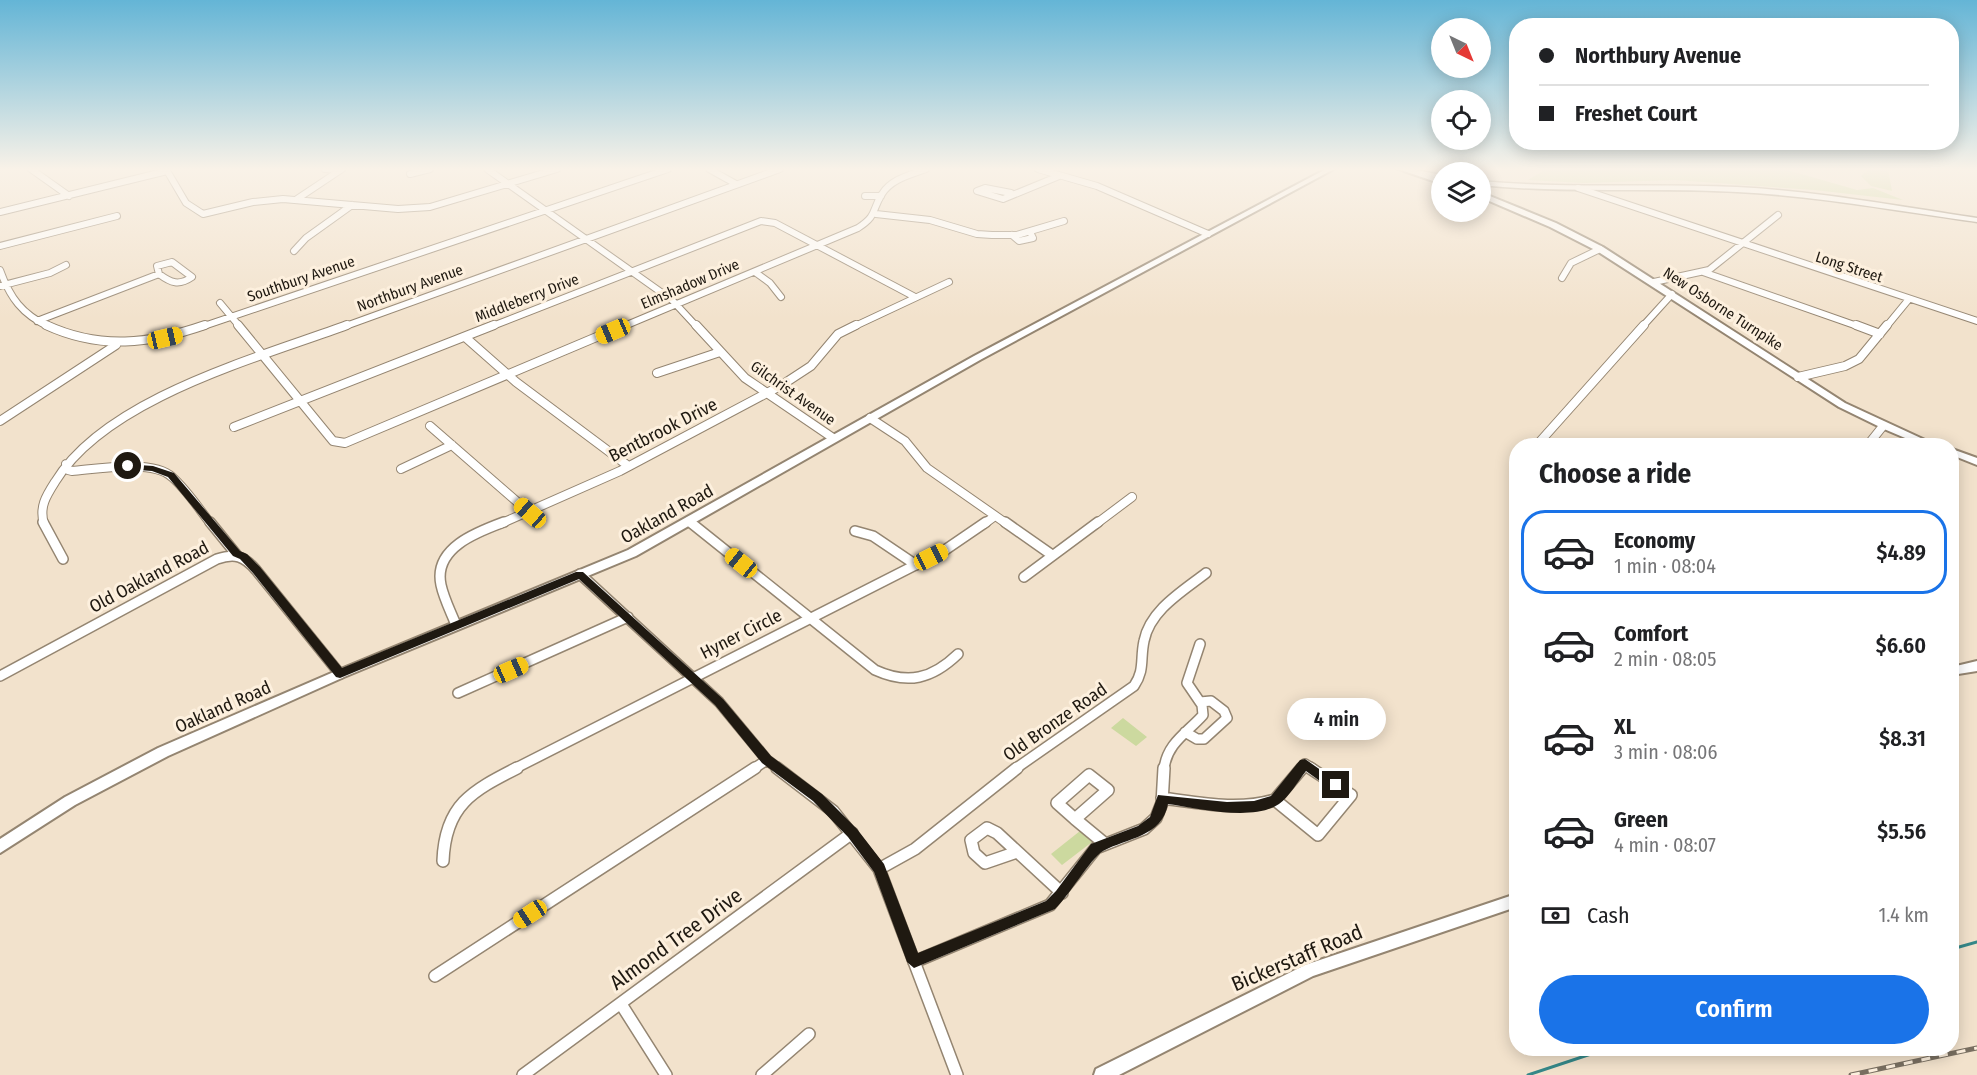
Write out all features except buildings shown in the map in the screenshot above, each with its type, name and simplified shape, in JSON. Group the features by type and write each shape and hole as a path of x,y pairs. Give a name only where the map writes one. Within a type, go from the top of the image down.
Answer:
{"street":[{"path":"0,246 105,219"},
{"path":"294,251 306,238 332,219"},
{"name":"Southbury Avenue","path":"0,270 3,286 24,313 37,321 87,342 117,344 178,335 519,219"},
{"name":"Gilchrist Avenue","path":"559,219 676,305 745,378 833,438"},
{"name":"Northbury Avenue","path":"63,559 45,527 41,514 45,498 66,464 91,439 159,397 202,378 640,219"},
{"name":"Elmshadow Drive","path":"342,443 755,272 858,228 869,219"},
{"path":"913,219 947,224 977,234 1012,235 1019,241 1028,241 1033,238 1030,232 1064,221"},
{"path":"1174,219 1208,234"},
{"name":"Oakland Road","path":"0,847 102,783 164,752 340,674 632,553 833,438 1236,219"},
{"name":"New Osborne Turnpike","path":"1541,219 1600,249 1654,282 1853,411 1914,438"},
{"name":"Long Street","path":"1669,219 1977,321"},
{"path":"1654,282 1703,272 1716,266 1773,219"},
{"name":"Middleberry Drive","path":"234,427 765,220 817,245"},
{"path":"817,245 915,297"},
{"path":"1562,278 1565,268 1575,260 1600,249"},
{"path":"170,261 177,262 192,277 188,281 172,284 159,274 157,266 170,261"},
{"path":"3,286 50,273 66,265"},
{"path":"755,272 770,283 781,297"},
{"path":"1703,272 1880,334"},
{"path":"37,321 159,274"},
{"name":"Bentbrook Drive","path":"456,625 439,581 438,572 443,561 455,547 470,537 530,513 627,465 766,393 808,369 838,334 949,282"},
{"path":"1543,438 1672,294"},
{"path":"1798,376 1851,364 1864,354 1909,299"},
{"path":"220,303 333,441 342,443"},
{"path":"465,337 508,375 627,465"},
{"path":"0,420 117,344"},
{"path":"657,373 720,352"},
{"path":"870,418 904,441 927,468 1052,555"},
{"path":"430,426 530,513"},
{"path":"1873,438 1883,426"},
{"path":"401,469 452,445"},
{"path":"1959,455 1977,462"},
{"path":"66,464 68,470 72,471 134,467 153,469 171,475 236,554"},
{"path":"1024,577 1132,497"},
{"name":"Hyner Circle","path":"443,861 444,837 451,817 477,788 945,550 995,516"},
{"path":"689,521 875,670 891,678 912,680 928,677 945,668 958,654"},
{"path":"855,531 873,536 916,565"},
{"name":"Old Oakland Road","path":"0,676 217,559 236,554 244,556 340,674"},
{"name":"Old Bronze Road","path":"879,869 915,849 1033,755 1134,686 1144,669 1144,638 1153,616 1206,573"},
{"path":"580,574 719,702 767,759 818,798 852,833 879,869 957,1075"},
{"path":"458,693 628,617"},
{"path":"914,962 1041,910 1062,893 1088,856 1104,843 1148,826 1157,817 1162,798 1166,757 1174,742 1203,715 1200,702 1187,683 1200,644"},
{"path":"1959,669 1977,666"},
{"path":"1185,732 1203,740 1227,718 1224,711 1211,701 1200,702"},
{"path":"435,976 767,759"},
{"path":"1162,798 1227,807 1254,806 1275,800 1305,764 1351,795 1318,835 1275,800"},
{"path":"1075,819 1108,790 1089,775 1057,803 1075,819 1104,843"},
{"name":"Almond Tree Drive","path":"523,1075 852,833"},
{"path":"1017,852 1062,893"},
{"name":"Bickerstaff Road","path":"1102,1075 1310,970 1509,902"},
{"path":"621,1004 666,1075"},
{"path":"762,1075 809,1034"}],"green space":[{"path":"1123,718 1147,737 1136,746 1111,728"},
{"path":"1080,831 1092,842 1062,865 1051,854"}],"waterway":[{"path":"1959,947 1977,942"},
{"path":"1528,1075 1585,1056"}],"railway":[{"path":"1959,1052 1977,1048"},
{"path":"1851,1075 1940,1056"}],"route":[{"path":"128,466 163,471 171,475 236,554 244,556 256,570 340,674 580,574 719,702 751,743 767,759 833,811 852,833 879,869 914,962 1050,905 1060,896 1080,866 1096,848 1148,826 1157,817 1162,798 1227,807 1254,806 1275,800 1279,792 1305,764 1336,785"}]}
